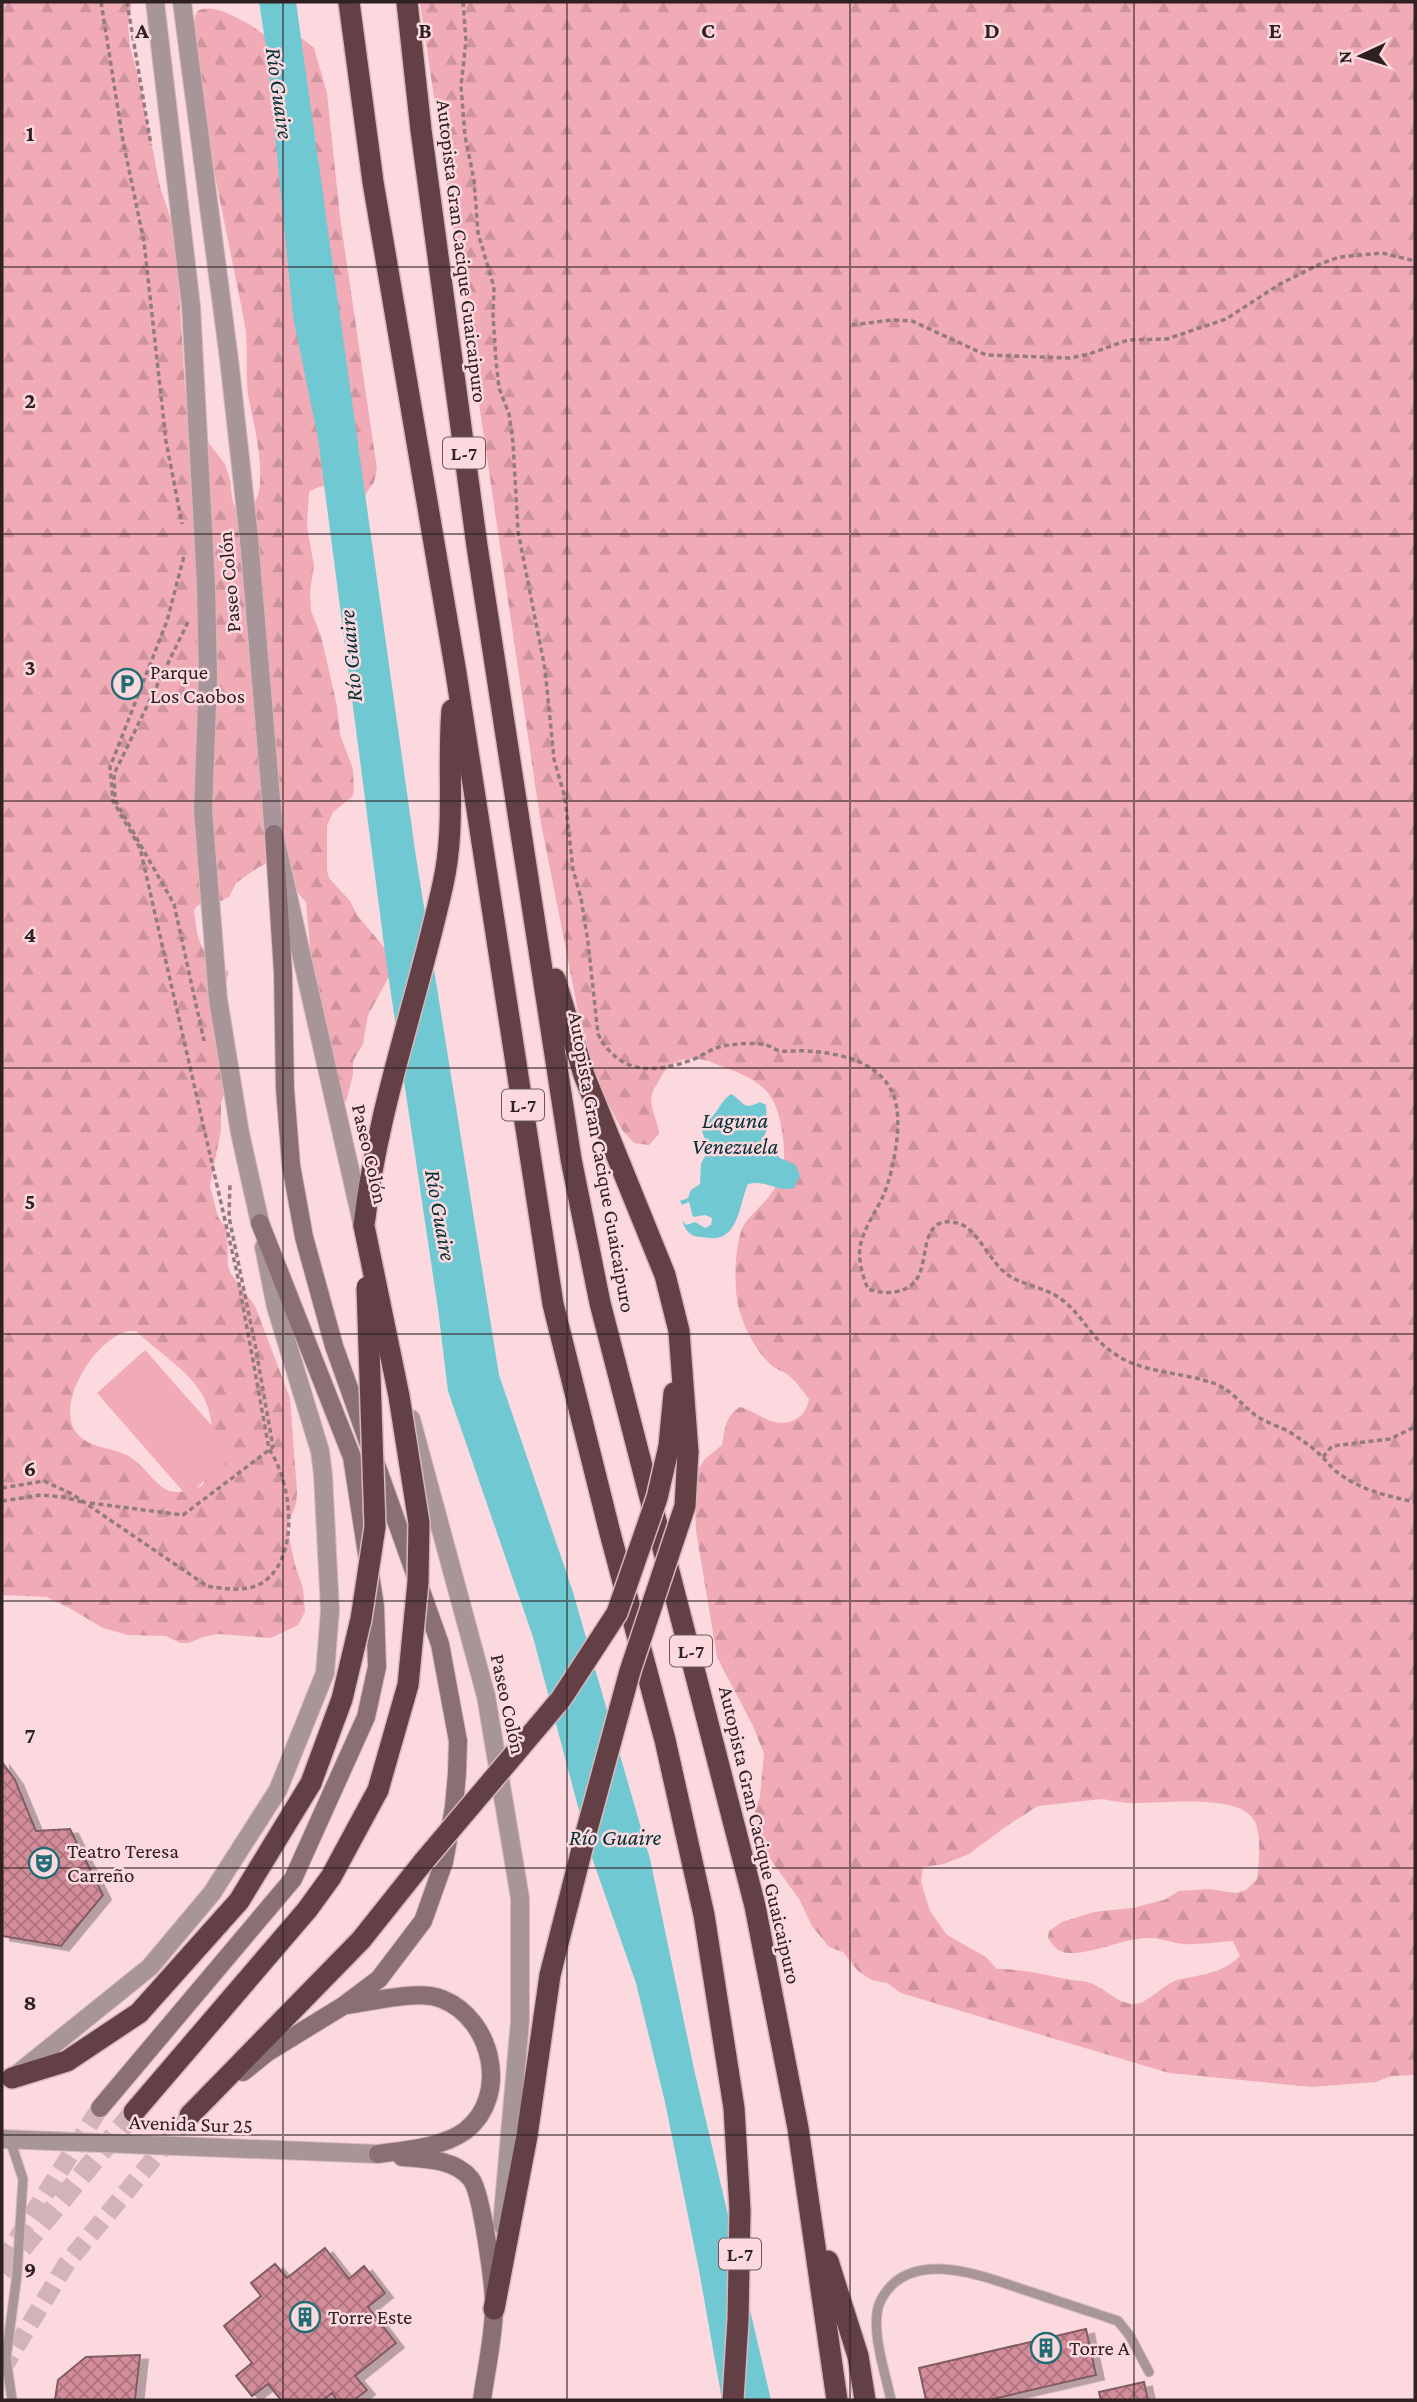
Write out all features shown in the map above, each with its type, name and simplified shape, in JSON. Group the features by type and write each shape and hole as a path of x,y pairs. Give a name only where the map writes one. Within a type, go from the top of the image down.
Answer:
{"highway":[{"name":"L-7","path":"349,2 373,182 456,673 554,1304 610,1534 665,1740 704,1915 734,2108 740,2210 733,2400"},
{"name":"Autopista Gran Cacique Guaicaipuro","path":"407,2 422,143 477,546 572,1159 600,1303 755,1906 798,2128 837,2400"},
{"path":"7,2080 67,2060 139,2013 239,1900 311,1783 342,1699 361,1619 375,1527 364,1226 369,1181 386,1097 444,882 456,673"},
{"path":"494,2309 527,2136 550,1975 630,1671 685,1506 679,1449 679,1331 665,1275 584,1075 533,903"},
{"path":"134,2112 307,1910 331,1877 379,1790 408,1685 418,1582 419,1523 399,1396 364,1226"},
{"path":"190,2115 361,1940 561,1699 617,1613 657,1498 679,1449"},
{"path":"811,2208 858,2356 865,2400"}],"main road":[{"path":"190,2115 268,2052 343,2006 379,1979 423,1921 433,1899 444,1862 454,1807 457,1741 440,1644 334,1346 304,1237 291,1165 285,1089 284,973 274,834"},
{"path":"100,2108 293,1880 366,1717 377,1667 375,1606 352,1457 260,1223"},
{"path":"343,2006 408,1997 441,1998 457,2008 472,2023 489,2057 492,2074 490,2096 482,2115 464,2132 440,2143 378,2154"},
{"path":"378,2154 431,2160 455,2166 472,2180 481,2202 494,2309 482,2400"}],"street":[{"name":"Paseo Colón","path":"7,2080 150,1967 212,1893 278,1790 325,1674 330,1609 320,1451 276,1307 240,1133 216,985 203,810 208,678 191,306 155,2"},
{"name":"Paseo Colón","path":"182,2 229,359 246,512 274,834 381,1308 486,1696 520,1898 520,2021 494,2309"},
{"name":"Avenida Sur 25","path":"6,2139 378,2154"}],"lane":[{"path":"6,2139 23,2179 17,2273 6,2358 12,2400"},
{"path":"891,2400 876,2329 880,2301 900,2278 924,2270 964,2270 1118,2321 1130,2336 1149,2372"}],"path":[{"path":"101,2 122,141 144,242 166,441 185,530 185,503"},
{"path":"127,2 152,154"},
{"path":"463,2 466,41 461,86 465,136 474,180 478,233 494,287 496,361 499,388 509,414 513,442 518,531 545,669 554,759 565,798 573,870 581,898 588,942 598,1034 604,1045 626,1065 639,1069 682,1063 722,1046 751,1044 765,1045 779,1051 808,1051 838,1056 864,1063 885,1082 893,1094 898,1122 889,1180 860,1247 863,1276 869,1289 883,1294 897,1293 910,1286 919,1275 931,1230 943,1222 958,1223 971,1231 988,1256 1008,1276 1049,1291 1062,1299 1082,1319 1099,1342 1121,1359 1149,1369 1219,1386 1254,1414 1294,1434 1323,1457 1333,1469 1357,1486 1415,1502"},
{"path":"852,325 912,321 986,355 1005,358 1070,358 1128,340 1167,339 1213,324 1226,319 1301,273 1339,257 1382,253 1415,261"},
{"path":"2,1488 44,1480 86,1503 207,1586 246,1588 265,1581 285,1550 290,1524 277,1460 269,1449 237,1273 140,848 113,801 110,767 167,621 184,557 184,544"},
{"path":"188,554 188,567"},
{"path":"191,616 114,774 115,800 173,904 205,1046"},
{"path":"2,1501 41,1495 183,1515 273,1447 229,1217 230,1181"},
{"path":"1323,1457 1332,1446 1390,1439 1415,1427"}],"green space":[{"path":"2,2 132,2 128,25 130,47 160,187 176,235 185,388 204,437 225,464 234,505 241,511 252,506 258,494 260,459 248,394 245,329 201,105 193,31 198,11 215,9 247,23 272,41 303,39 314,48 327,93 340,217 377,469 374,482 365,495 331,486 309,492 307,526 314,566 310,591 311,611 321,636 337,706 340,734 353,769 352,797 333,812 327,826 327,870 329,878 350,901 357,915 387,951 391,973 368,1015 363,1044 353,1061 353,1074 346,1102 339,1104 315,1001 306,902 270,862 236,883 229,897 198,905 194,910 203,948 229,972 215,1016 214,1040 221,1054 226,1090 221,1103 221,1130 210,1186 218,1217 227,1230 228,1266 231,1274 255,1306 290,1398 297,1492 296,1504 287,1527 303,1588 305,1612 298,1625 271,1638 218,1634 180,1643 166,1636 128,1635 103,1628 47,1597 2,1595","holes":["136,1331 180,1368 202,1393 212,1427 207,1473 202,1486 178,1492 165,1489 130,1457 92,1444 74,1429 70,1416 71,1401 93,1356 117,1336"]},
{"path":"420,2 1415,2 1415,2075 1391,2076 1376,2082 1312,2087 1169,2073 901,1993 887,1983 872,1980 858,1971 843,1952 829,1947 812,1926 799,1899 766,1853 758,1836 755,1811 760,1796 764,1754 753,1726 717,1657 696,1531 694,1483 704,1460 722,1445 726,1424 740,1407 771,1421 784,1423 800,1416 809,1399 794,1380 772,1366 759,1351 741,1316 736,1292 736,1261 741,1232 747,1220 773,1190 782,1173 784,1150 780,1121 770,1096 754,1081 694,1058 670,1066 662,1074 653,1091 651,1103 659,1134 649,1145 634,1143 622,1130 598,1084 577,1006 540,818","holes":["1102,1799 1130,1803 1216,1803 1245,1812 1257,1826 1257,1879 1246,1890 1236,1893 1209,1889 1179,1891 1164,1900 1132,1908 1094,1912 1062,1922 1049,1931 1048,1938 1052,1944 1059,1950 1078,1953 1147,1938 1184,1944 1233,1941 1240,1956 1213,1972 1168,1984 1145,2001 1135,2004 1122,2001 1087,1982 997,1969 986,1957 947,1935 930,1911 921,1882 923,1867 944,1864 969,1854 1038,1806"]},
{"path":"145,1350 236,1453 187,1496 97,1393"}],"water":[{"name":"Río Guaire","path":"259,2 296,2 416,857 499,1375 572,1589 650,1859 694,2069 771,2400 722,2400 665,2102 636,1983 590,1852 533,1637 448,1391 386,960 318,438 293,317 267,53"},
{"name":"Laguna Venezuela","path":"731,1094 747,1106 760,1102 766,1105 767,1130 760,1144 761,1149 774,1152 780,1158 796,1165 800,1176 794,1188 788,1189 760,1183 748,1184 738,1216 730,1230 717,1238 697,1237 688,1232 682,1220 686,1225 695,1222 705,1228 711,1225 712,1218 705,1215 693,1217 689,1202 682,1205 680,1201 688,1198 691,1190 700,1184 701,1163 709,1150 702,1131 702,1121 704,1123 712,1117"}],"building":[{"name":"Teatro Teresa Carreño","path":"2,1762 15,1780 36,1831 70,1829 103,1895 61,1946 2,1936"},
{"name":"Torre Este","path":"325,2248 349,2279 364,2266 385,2293 368,2307 396,2343 355,2376 367,2390 354,2400 337,2400 332,2393 323,2400 281,2400 268,2384 252,2396 236,2376 252,2363 224,2326 261,2296 251,2283 275,2264 287,2278"},
{"name":"Torre A","path":"1086,2329 1096,2375 989,2400 926,2400 919,2368"},
{"path":"140,2355 135,2400 55,2400 58,2380 86,2357"},
{"path":"1144,2382 1148,2400 1101,2400 1099,2392"}],"tunnel":[{"path":"2,2262 100,2108"},
{"path":"2,2272 134,2112"},
{"path":"2,2370 67,2263 190,2115"}],"place":[{"name":"Parque Los Caobos","path":"127,684"},
{"name":"Teatro Teresa Carreño","path":"44,1863"},
{"name":"Torre Este","path":"305,2317"},
{"name":"Torre A","path":"1046,2348"}]}
